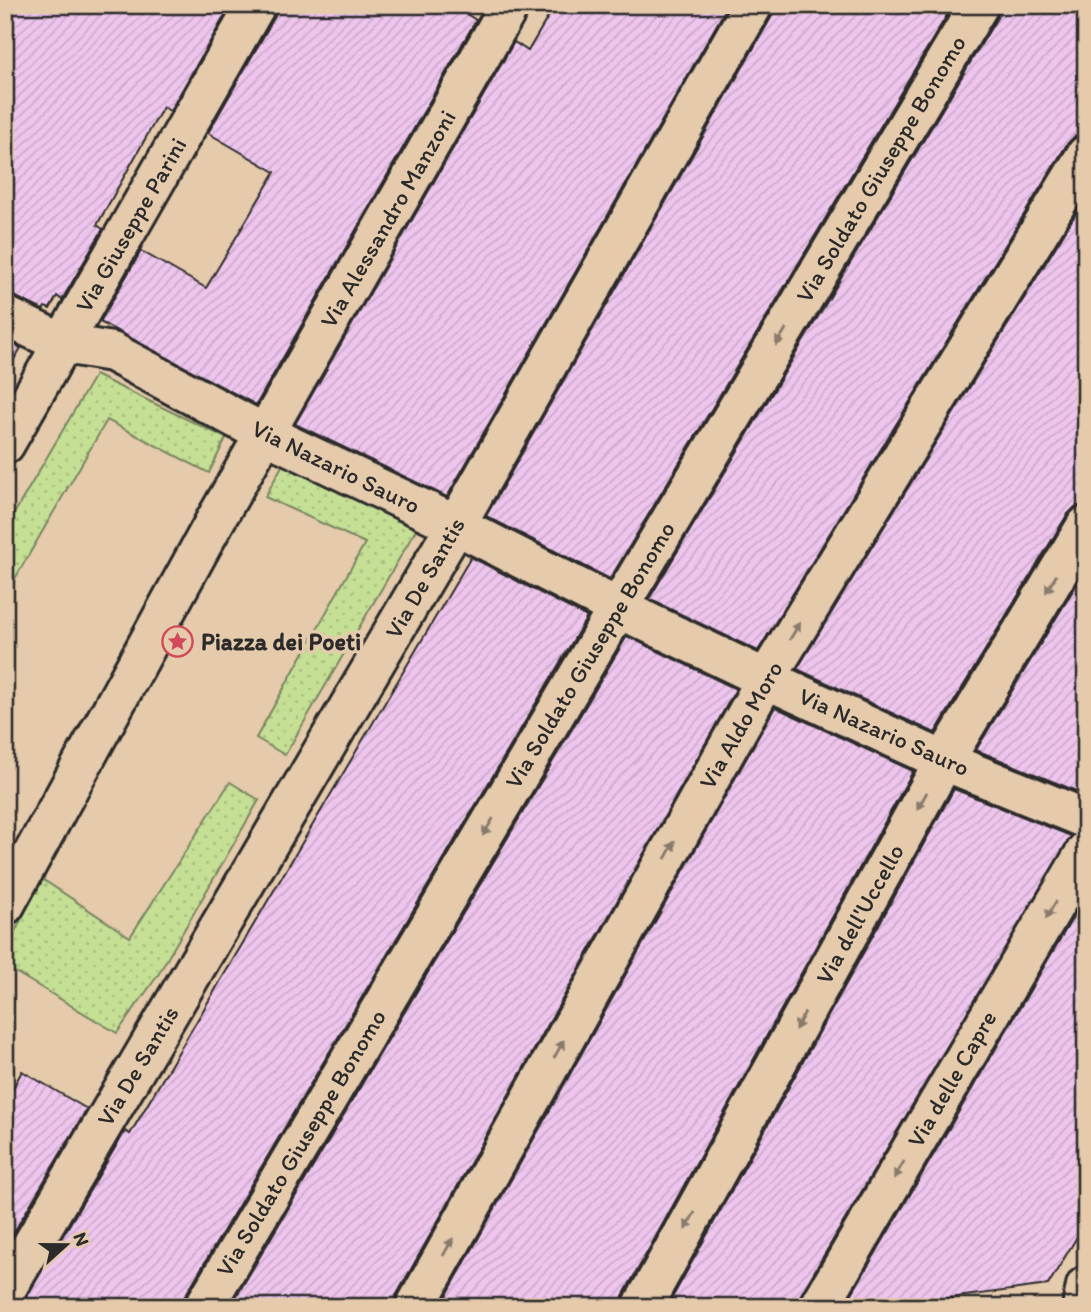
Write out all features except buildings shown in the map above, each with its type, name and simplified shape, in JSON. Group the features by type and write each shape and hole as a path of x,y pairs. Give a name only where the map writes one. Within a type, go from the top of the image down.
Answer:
{"street":[{"name":"Via Giuseppe Parini","path":"5,444 256,5"},
{"name":"Via Alessandro Manzoni","path":"265,433 510,5"},
{"name":"Via De Santis","path":"5,1291 456,525 752,5"},
{"name":"Via Soldato Giuseppe Bonomo","path":"204,1307 979,5"},
{"name":"Via Aldo Moro","path":"415,1307 766,679 1086,155"},
{"name":"Via Nazario Sauro","path":"5,316 64,344 112,352 265,433 766,679 944,761 1086,819"},
{"path":"5,905 265,433"},
{"name":"Via dell'Uccello","path":"642,1307 944,761 1086,526"},
{"name":"Via delle Capre","path":"818,1307 1086,851"},
{"path":"1082,1307 1086,1286"}],"green space":[{"path":"95,375 226,438 209,473 107,420 13,582 5,578 5,529"},
{"path":"283,464 417,528 285,755 256,738 365,543 265,497"},
{"path":"230,782 259,800 158,975 117,1033 5,966 5,951 42,879 130,937"}],"place":[{"name":"Piazza dei Poeti","path":"178,642"}]}
